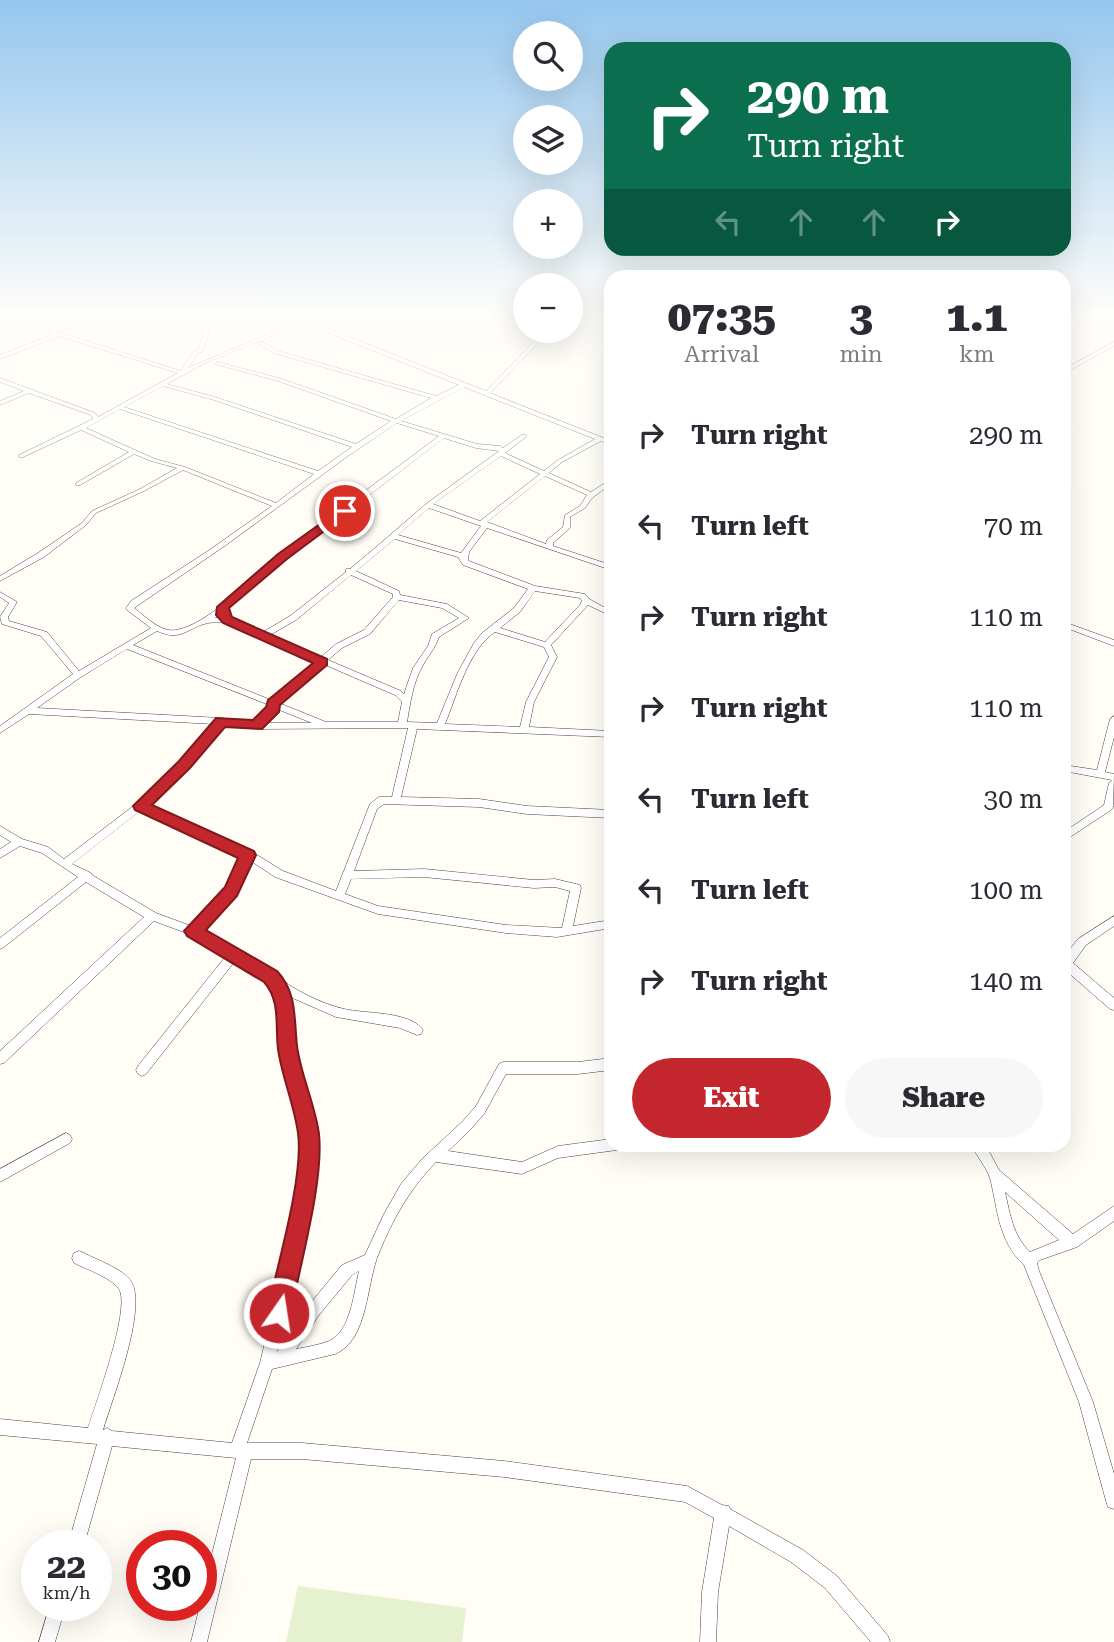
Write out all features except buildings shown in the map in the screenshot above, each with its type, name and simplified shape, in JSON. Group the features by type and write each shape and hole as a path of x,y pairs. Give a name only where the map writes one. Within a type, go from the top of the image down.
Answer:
{"street":[{"path":"0,403 27,392"},
{"path":"30,392 93,414 96,419"},
{"path":"21,456 81,428 147,392"},
{"path":"189,392 355,446"},
{"path":"313,392 476,446 500,447 502,452 592,495"},
{"path":"414,392 436,398"},
{"path":"227,620 207,621 177,633 156,628 133,613 130,608 393,420 449,392"},
{"path":"480,392 604,440"},
{"path":"119,407 317,473"},
{"path":"81,428 133,452 183,468 276,505"},
{"path":"207,621 283,557 443,436"},
{"path":"264,635 293,618 428,505 524,436"},
{"path":"600,439 571,454 544,473 485,523 465,551 465,558 466,563 533,588 582,596 604,610"},
{"path":"78,484 133,452"},
{"path":"0,579 41,555 84,524 94,512 142,491 183,468"},
{"path":"549,547 550,542 566,528 567,516 583,507 592,495 604,486"},
{"path":"428,505 604,566"},
{"path":"393,536 465,558"},
{"path":"0,564 10,573"},
{"path":"349,571 396,593 397,597 444,606 465,618 435,636 432,646 417,668 406,701 408,725 396,799"},
{"path":"440,726 469,659 483,637 517,610 533,588"},
{"path":"0,594 13,602 4,617 5,622 44,634 78,675"},
{"path":"273,703 339,646 367,632 397,597"},
{"path":"547,645 586,601"},
{"path":"223,607 222,615 227,620 398,693 406,701"},
{"path":"0,730 78,675 156,628"},
{"path":"494,629 547,645 553,657 530,702 524,729"},
{"path":"1071,629 1114,643"},
{"path":"127,646 330,726"},
{"path":"256,726 274,709 273,703"},
{"path":"29,711 221,721 256,726 408,725 604,734"},
{"path":"1100,775 1114,719"},
{"path":"64,864 141,806 185,765 221,721"},
{"path":"1071,769 1114,780 1108,807 1071,832"},
{"path":"340,894 373,807 382,800 604,814"},
{"path":"141,806 248,855 279,874 378,910 506,929 565,932 604,925"},
{"path":"0,830 19,842 46,850 64,864 152,916 193,931 271,977 280,986 334,1012 366,1020 409,1024 417,1030"},
{"path":"0,854 19,842"},
{"path":"193,931 217,909 231,891 248,855"},
{"path":"348,875 424,873 534,884 555,883 576,888 569,904 569,926 565,932"},
{"path":"0,944 87,876"},
{"path":"0,1059 152,916"},
{"path":"1071,956 1082,942 1114,920"},
{"path":"142,1070 233,955"},
{"path":"1071,968 1114,1005"},
{"path":"199,1642 241,1451 274,1361 306,1182 309,1135 288,1049 284,1000 280,986"},
{"path":"274,1361 335,1347 344,1341 357,1310 370,1259 405,1188 421,1168 437,1156 480,1109 503,1068 578,1068 604,1065"},
{"path":"0,1176 66,1139"},
{"path":"437,1156 522,1168 558,1152 604,1146"},
{"path":"982,1152 996,1174 1072,1242"},
{"path":"996,1174 1001,1210 1010,1234 1022,1255 1030,1261 1086,1402 1114,1501"},
{"path":"1030,1261 1035,1255 1072,1242 1114,1213"},
{"path":"79,1258 126,1286 128,1303 122,1343 102,1400 101,1436 79,1530"},
{"path":"274,1361 347,1270 370,1259"},
{"path":"0,1427 241,1451 302,1451 504,1469 687,1494 797,1556 831,1582 882,1642"},
{"path":"708,1642 710,1592 723,1512"},
{"path":"47,1642 53,1621"}],"green space":[{"path":"298,1586 466,1608 462,1642 286,1642"}],"route":[{"path":"279,1313 306,1182 309,1135 288,1049 284,1000 280,986 271,977 193,931 217,909 231,891 248,855 141,806 185,765 221,721 256,726 274,709 273,703 323,662 227,620 222,615 223,607 242,589 345,511"}]}
